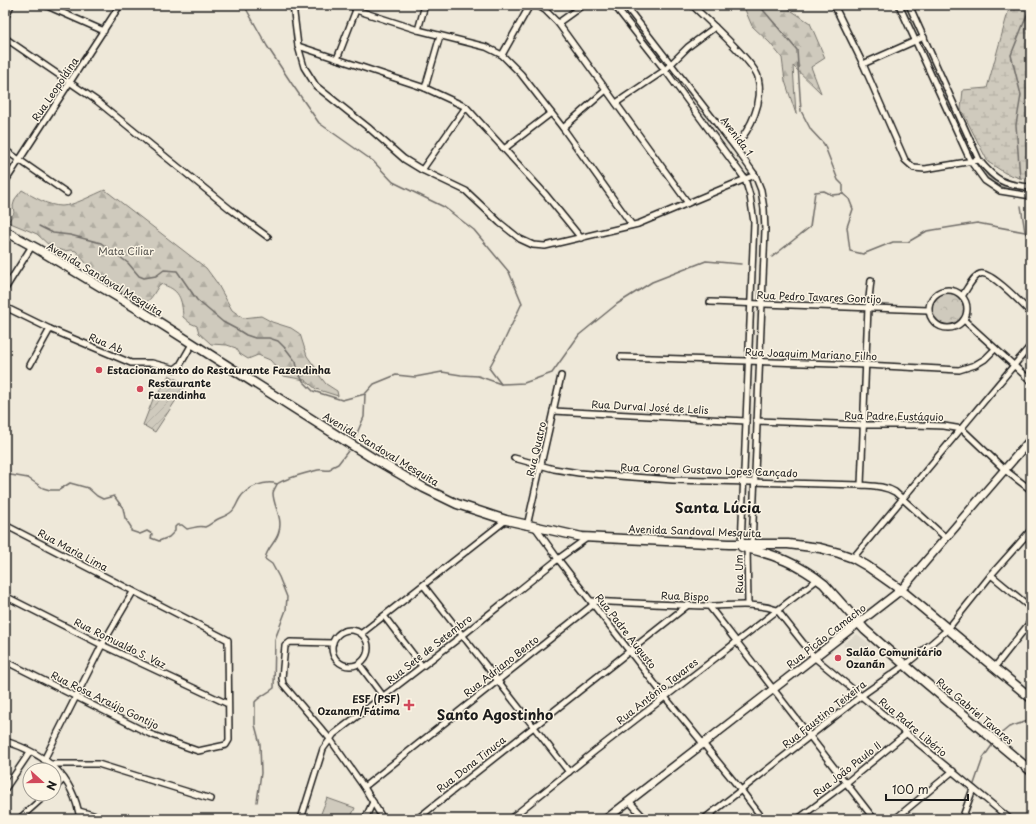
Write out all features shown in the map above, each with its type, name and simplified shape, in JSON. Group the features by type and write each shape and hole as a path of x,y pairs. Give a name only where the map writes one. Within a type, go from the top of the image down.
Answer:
{"main road":[{"name":"Avenida Sandoval Mesquita","path":"5,231 138,309 424,488 457,504 531,527 588,537 748,546 788,544 820,548 839,553 853,558 867,566 901,590 947,630 1031,698"},
{"path":"785,560 780,554 780,551 784,545 788,544"},
{"name":"Rua Gabriel Tavares","path":"748,546 785,560 818,579 859,623 905,665 1031,771"}],"street":[{"path":"5,16 10,5"},
{"path":"45,5 104,31"},
{"name":"Rua Leopoldina","path":"5,182 120,5"},
{"path":"293,5 298,46 304,67 316,86 370,129 404,159 422,170 466,191 500,223 520,239 533,245 545,246 632,226 755,175"},
{"path":"352,5 356,10 418,30 486,47 502,55 521,74 563,128 632,226"},
{"path":"418,30 425,5"},
{"path":"502,55 530,5"},
{"path":"537,5 545,10 558,23 688,203"},
{"path":"558,23 583,5"},
{"name":"Avenida 1","path":"614,5 665,70 745,178 750,196 754,222 744,481 748,546"},
{"name":"Avenida 1","path":"625,5 735,147 755,175 761,190 764,209 762,304 754,482 748,546"},
{"path":"692,5 747,61 757,76 759,99 756,110 745,136 735,147"},
{"path":"834,5 863,64 905,160 914,168 925,169 979,160"},
{"path":"899,5 972,162 985,181 1000,191 1031,196"},
{"path":"910,5 979,160 990,172 1003,182 1031,187"},
{"path":"337,59 356,10"},
{"path":"616,103 665,70 688,47 715,27"},
{"path":"425,88 440,36"},
{"path":"863,64 924,37"},
{"path":"5,38 97,101 230,209 268,237"},
{"path":"298,46 425,88 466,107 546,195 581,238"},
{"path":"563,128 606,90"},
{"path":"422,170 466,107"},
{"path":"504,149 551,113"},
{"path":"5,150 67,193"},
{"path":"5,289 32,246"},
{"path":"962,296 976,277 983,274 996,280 1031,313"},
{"path":"861,485 868,307 871,280"},
{"path":"952,290 962,296 967,308 964,320 959,325 954,328 947,329 936,324 931,319 928,310 930,301 939,292 952,290"},
{"name":"Rua Pedro Tavares Gontijo","path":"710,302 928,310"},
{"name":"Rua Ab","path":"5,307 50,329 131,363 152,363 175,369 180,365 192,344"},
{"path":"964,320 1031,381"},
{"path":"30,365 50,329"},
{"path":"853,558 1031,345"},
{"name":"Rua Joaquim Mariano Filho","path":"621,357 866,365 959,370 975,365 985,359 995,348"},
{"name":"Rua Quatro","path":"531,527 541,466 561,376"},
{"name":"Rua Durval José de Lelis","path":"553,411 746,421"},
{"name":"Rua Padre Eustáquio","path":"756,421 944,426 962,429"},
{"path":"962,429 1005,470 1031,490"},
{"name":"Rua Picão Camacho","path":"606,819 630,802 702,744 901,590 1031,439"},
{"name":"Rua Coronel Gustavo Lopes Cançado","path":"514,458 541,466 579,473 673,480 861,485 889,489 895,492 946,538"},
{"path":"362,633 424,586 506,520"},
{"name":"Rua Maria Lima","path":"5,525 228,640 228,704"},
{"name":"Rua Padre Augusto","path":"531,527 558,559 702,744 741,790 763,819"},
{"name":"Rua Faustino Teixeira","path":"704,819 861,696 905,665 947,630 991,575 1031,530"},
{"name":"Rua Sete de Setembro","path":"301,819 318,761 330,738 588,537"},
{"name":"Rua Um","path":"748,546 748,605"},
{"path":"991,575 1031,608"},
{"name":"Rua Antônio Tavares","path":"510,819 818,579"},
{"path":"424,586 569,772"},
{"path":"5,741 30,752 46,762 102,645 133,592"},
{"name":"Rua Romualdo S. Vaz","path":"5,596 102,645 228,704"},
{"name":"Rua Bispo","path":"592,602 709,606 748,605 777,610"},
{"name":"Rua Adriano Bento","path":"364,787 497,681 592,602"},
{"name":"Rua Dona Tinuca","path":"416,819 688,605"},
{"path":"709,606 874,819"},
{"name":"Rua Padre Libério","path":"777,610 815,658 1010,819"},
{"path":"384,616 422,666"},
{"path":"994,668 1031,621"},
{"path":"345,630 356,630 362,633 366,638 368,649 364,660 359,664 347,666 337,660 334,655 333,643 339,633 345,630"},
{"path":"333,643 290,642 285,646 282,678 283,684 330,738 364,787 383,819"},
{"name":"Rua Rosa Araújo Gontijo","path":"5,661 150,734 198,751 226,745 228,740 228,704"},
{"path":"359,664 383,696"},
{"name":"Rua João Paulo II","path":"798,819 846,783 907,733"},
{"path":"5,789 30,752"},
{"path":"62,763 98,764 211,799"},
{"path":"895,819 953,771"},
{"path":"62,775 75,798 80,819"},
{"path":"962,819 973,789"},
{"path":"19,819 38,802"},
{"path":"364,819 373,802"},
{"path":"630,802 645,819"},
{"path":"79,811 107,819"}],"shaded area":[{"path":"857,634 870,644 857,660 843,644"}],"green space":[{"path":"743,5 783,5 810,23 825,58 811,67 821,93 793,66 796,114 785,81 782,58 770,43 752,26"},
{"path":"1010,5 1031,5 1031,179 1020,178 1005,173 988,162 961,109 963,90 987,88"},
{"path":"981,165 988,176 996,182 1014,187 1031,189 1031,193 1015,191 994,183 988,179 978,167"},
{"name":"Mata Ciliar","path":"22,190 46,203 62,206 78,202 105,190 206,268 217,283 232,310 243,318 261,316 272,322 291,328 300,334 307,356 326,384 337,391 338,396 316,389 305,380 284,376 270,360 258,355 248,359 240,354 236,348 227,345 211,344 199,333 197,326 190,323 183,317 182,305 179,296 167,286 160,284 147,302 140,304 108,282 86,263 76,251 64,251 52,248 37,234 8,222 14,213 13,206 15,199"},
{"path":"945,293 951,293 961,300 964,309 963,315 957,322 951,325 945,325 935,318 932,312 932,306 939,296"},
{"path":"169,375 186,385 155,432 143,425 155,394 159,393"},
{"path":"327,798 355,808 350,819 329,819 320,816"}],"waterway":[{"path":"244,5 267,46 319,123 373,161 393,182 444,207 474,230 509,272 522,303 489,368 501,384"},
{"path":"759,5 797,50 801,111 811,130 824,144 838,180 843,185 843,194"},
{"path":"1020,178 1016,125 1021,95 1011,55 1031,5"},
{"path":"772,257 810,227 815,192 824,191 832,195 843,194 849,199 853,209 847,227 850,251 863,254 893,242 908,242 927,231 977,223 1025,232 1031,237"},
{"path":"1021,206 1025,232"},
{"path":"39,226 53,233 70,235 101,243 128,263 139,276 144,278 156,276 164,270 177,271 197,300 223,322 246,335 255,338 269,338 278,341 296,362 298,372 303,381 313,391 342,400 365,394"},
{"path":"354,440 364,417 365,394 374,384 396,375 415,377 442,372 478,376 501,384 524,383 552,373 579,335 617,304 652,282 706,261 741,264"},
{"path":"5,474 28,478 43,488 50,490 59,490 70,483 88,488 103,499 114,496 123,508 125,518 131,527 131,531 140,534 147,531 152,534 151,538 159,541 169,537 175,531 175,527 177,525 182,525 187,529 199,526 205,527 227,515 234,510 243,494 257,485 267,483 277,484 318,470 330,470 338,464 348,451"},
{"path":"257,802 261,773 260,744 255,725 255,702 274,688 275,639 286,610 287,597 272,564 265,559 278,535 280,526 279,516 273,498 273,493 277,484"},
{"path":"998,736 1009,727 1031,720"},
{"path":"974,784 983,758 993,744"}],"place":[{"name":"Estacionamento do Restaurante Fazendinha","path":"99,370"},
{"name":"Restaurante Fazendinha","path":"140,389"},
{"name":"Salão Comunitário Ozanãn","path":"838,658"},
{"name":"ESF (PSF) Ozanam/Fátima","path":"409,705"}],"district":[{"name":"Santa Lúcia","path":"718,508"},
{"name":"Santo Agostinho","path":"495,715"}]}
